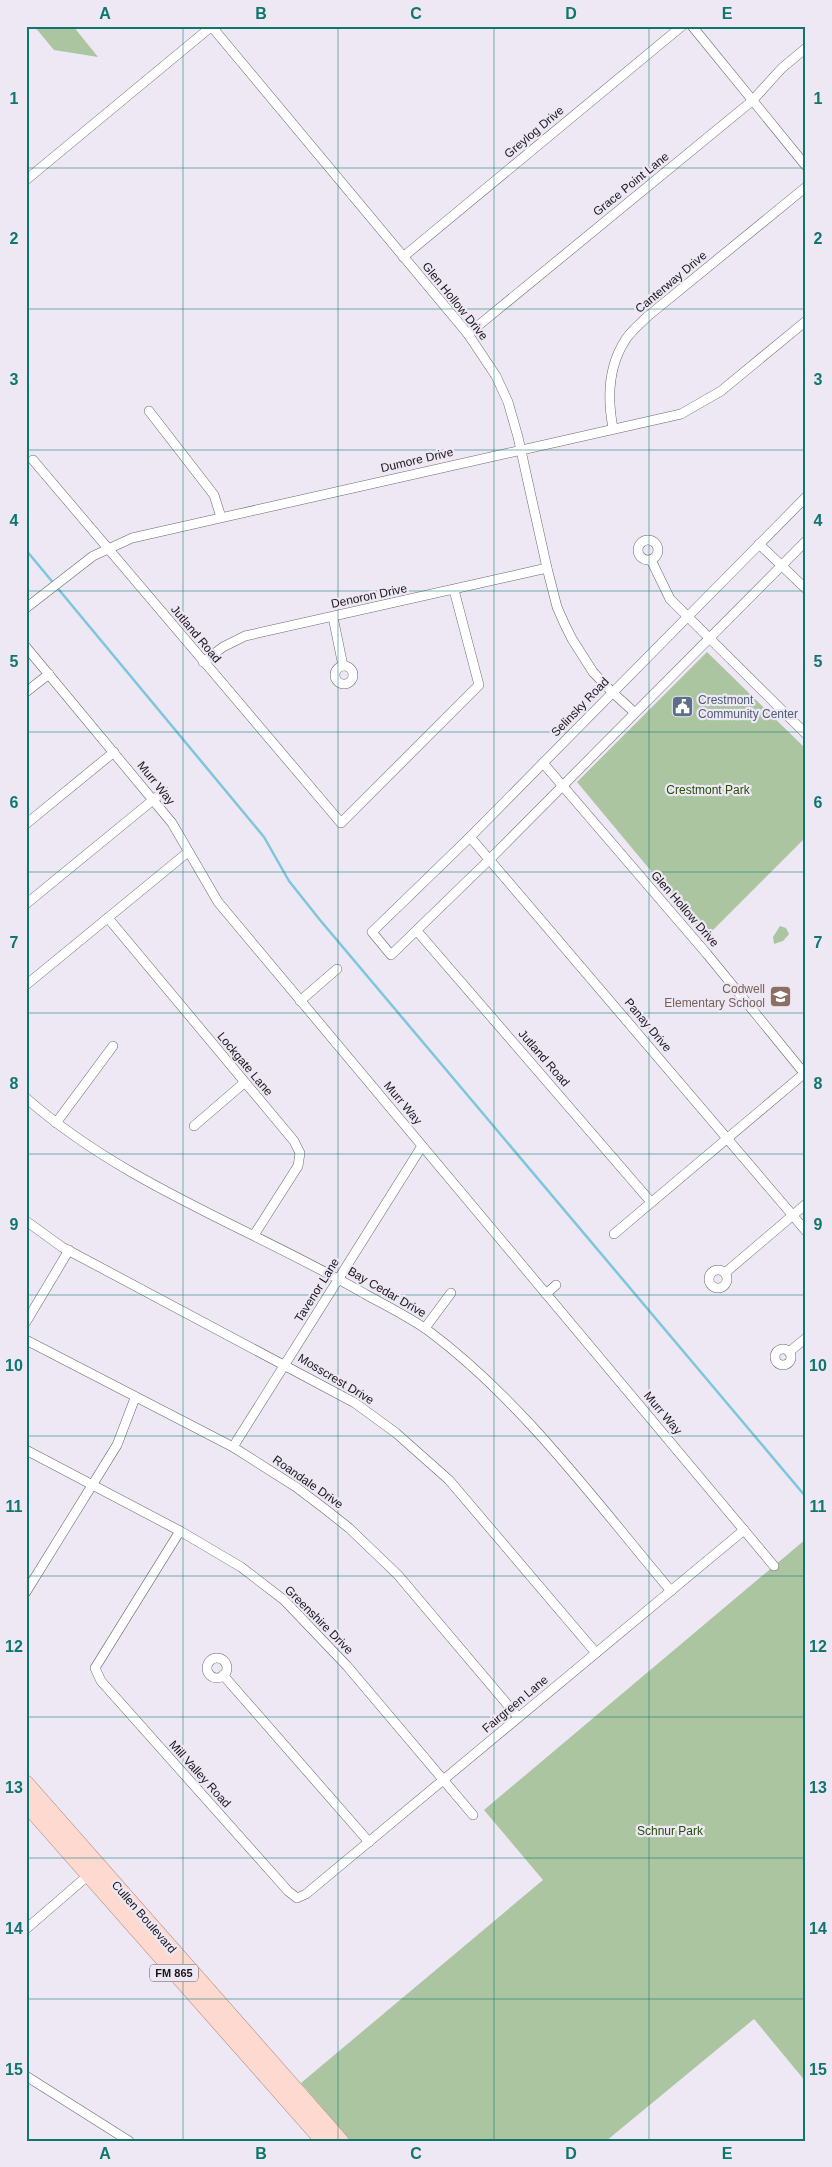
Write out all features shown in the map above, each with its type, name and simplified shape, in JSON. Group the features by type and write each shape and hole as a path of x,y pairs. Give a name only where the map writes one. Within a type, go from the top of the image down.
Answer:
{"main road":[{"name":"Cullen Boulevard","path":"26,1783 189,1991 295,2099 341,2141"},
{"name":"Cullen Boulevard","path":"26,1804 94,1870 201,1981 295,2099 323,2141"},
{"path":"189,1991 201,1981"}],"street":[{"name":"Glen Hollow Drive","path":"212,26 468,334 496,376 504,393 515,428 557,607 572,639 593,672 634,712"},
{"path":"26,180 212,26"},
{"name":"Greylog Drive","path":"403,257 682,26"},
{"path":"692,26 806,166"},
{"name":"Grace Point Lane","path":"468,334 752,101 782,68 806,48"},
{"name":"Canterway Drive","path":"613,428 608,403 611,378 615,360 627,337 648,316 806,187"},
{"name":"Dumore Drive","path":"26,608 79,565 107,548 132,538 681,414 702,404 721,391 806,321"},
{"path":"149,411 214,495 221,517"},
{"name":"Jutland Road","path":"33,460 341,823 479,685 454,590"},
{"name":"Selinsky Road","path":"418,930 391,955 372,932 470,837 806,497"},
{"path":"418,930 806,541"},
{"path":"759,544 806,589"},
{"path":"651,560 670,600 806,734"},
{"name":"Denoron Drive","path":"203,662 223,647 244,636 547,568"},
{"path":"333,617 342,666"},
{"name":"Murr Way","path":"26,647 172,824 218,902 774,1566"},
{"path":"26,692 49,674"},
{"path":"26,824 114,752"},
{"name":"Glen Hollow Drive","path":"543,763 707,954 805,1072"},
{"path":"26,904 164,791"},
{"name":"Panay Drive","path":"470,837 806,1231"},
{"path":"26,985 188,852"},
{"name":"Lockgate Lane","path":"108,918 294,1141 300,1153 298,1166 254,1235"},
{"name":"Jutland Road","path":"418,930 651,1202"},
{"path":"300,1000 337,969"},
{"path":"56,1123 113,1046"},
{"path":"614,1234 805,1072"},
{"path":"194,1126 244,1083"},
{"name":"Bay Cedar Drive","path":"26,1098 56,1123 162,1190 339,1279 425,1328 475,1370 518,1410 671,1591"},
{"name":"Tavenor Lane","path":"233,1446 422,1146"},
{"path":"725,1273 806,1204"},
{"name":"Mosscrest Drive","path":"26,1221 69,1250 286,1364 355,1403 396,1433 449,1480 596,1654"},
{"path":"26,1322 69,1250"},
{"path":"546,1294 556,1285"},
{"path":"425,1328 451,1293"},
{"path":"789,1352 806,1338"},
{"name":"Roandale Drive","path":"26,1340 135,1398 233,1446 296,1487 374,1550 398,1575 518,1717"},
{"path":"26,1592 94,1485 117,1444 135,1398"},
{"name":"Greenshire Drive","path":"26,1450 180,1531 241,1567 284,1600 347,1666 473,1814"},
{"name":"Fairgreen Lane","path":"301,1896 306,1894 369,1842 744,1530"},
{"name":"Mill Valley Road","path":"180,1531 95,1668 101,1681 288,1891 297,1898 301,1896"},
{"path":"223,1675 369,1842"},
{"path":"26,1929 94,1870"},
{"path":"26,2076 128,2141"}],"green space":[{"path":"34,26 73,26 98,57 54,50"},
{"name":"Crestmont Park","path":"707,652 806,749 806,837 706,937 577,782"},
{"path":"780,926 786,928 789,934 783,941 774,944 773,937"},
{"name":"Schnur Park","path":"806,1539 806,2082 754,2019 606,2141 351,2141 301,2083 543,1880 484,1810"}],"waterway":[{"path":"26,550 264,837 289,881 320,920 806,1497"}],"place":[{"name":"Crestmont Community Center","path":"682,707"},
{"name":"Codwell Elementary School","path":"781,996"}]}
